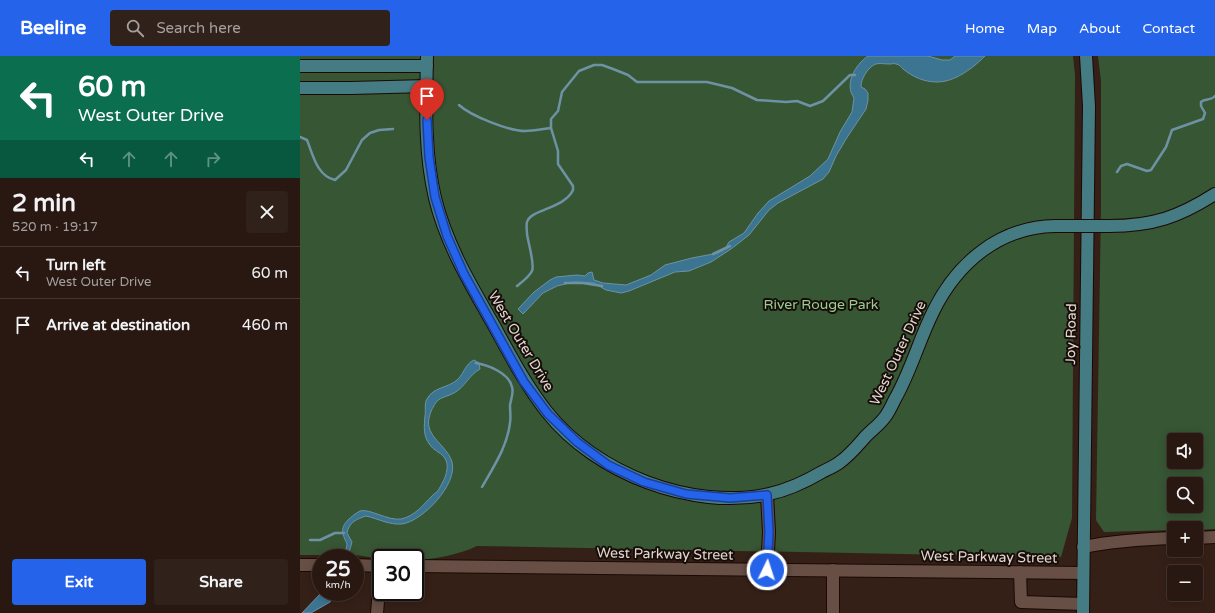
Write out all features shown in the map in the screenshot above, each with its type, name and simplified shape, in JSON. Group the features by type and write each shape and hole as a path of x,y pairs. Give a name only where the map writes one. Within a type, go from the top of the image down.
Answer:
{"main road":[{"name":"Joy Road","path":"1083,609 1089,106 1086,56"},
{"name":"West Outer Drive","path":"300,66 427,61 429,157 435,197 447,236 464,274 524,382 548,414 577,442 608,465 644,482 686,494 730,498 767,495 797,486 840,462 885,417 904,384 932,313 946,289 962,269 987,246 1016,232 1046,226 1137,225 1171,217 1195,207 1215,194"},
{"path":"300,88 427,86"}],"street":[{"path":"767,495 769,532 767,570"},
{"path":"1083,547 1099,544 1167,538"},
{"path":"1203,538 1215,538"},
{"path":"300,565 312,565"},
{"name":"West Parkway Street","path":"424,566 1084,573"},
{"path":"833,570 833,613"},
{"path":"1020,572 1021,602 1083,609"},
{"path":"377,613 378,601"}],"green space":[{"name":"River Rouge Park","path":"300,56 1073,56 1075,75 1072,518 1061,557 477,546 447,556 424,559 424,549 372,549 372,558 364,556 364,549 312,549 312,555 300,555"},
{"path":"1098,56 1215,56 1215,529 1203,530 1203,521 1167,521 1167,530 1104,532 1096,520 1101,207 1101,81"}],"water":[{"path":"868,56 928,56 942,60 950,60 955,56 985,56 963,74 950,80 937,82 915,77 897,64 873,65 865,74 861,85 861,87 868,93 866,109 836,156 829,172 823,179 778,203 769,210 749,235 711,262 689,271 675,272 621,293 606,290 594,283 574,282 557,286 543,293 523,314 518,309 534,292 556,277 577,275 585,276 592,272 594,280 603,283 626,285 651,275 665,265 718,253 725,249 729,242 744,233 758,213 769,201 810,176 828,159 840,132 852,112 854,98 850,87 852,75 859,64"},
{"path":"474,360 479,363 480,369 473,374 461,388 437,401 430,416 430,430 433,436 446,451 452,462 450,481 444,490 429,509 420,516 402,524 384,522 366,516 360,518 348,529 347,533 352,542 350,549 346,549 347,544 343,535 343,526 355,514 360,511 368,511 390,518 406,518 415,513 437,492 446,475 447,465 444,457 431,447 425,435 424,428 426,401 433,392 457,380"},
{"path":"313,601 330,601 311,613 302,613"}],"waterway":[{"path":"517,286 529,275 533,268 527,234 527,222 535,214 563,201 573,190 573,186 558,164 558,151 551,128 551,119 558,111 562,92 579,71 594,65 602,65 628,75 637,82 707,82 732,88 757,100 786,102 797,101 810,106 823,101 850,75 855,75"},
{"path":"1117,172 1121,166 1127,164 1147,171 1151,170 1166,147 1172,130 1203,119 1205,113 1201,106 1201,102 1215,96"},
{"path":"459,105 472,114 500,126 525,131 551,128"},
{"path":"300,137 307,140 316,164 320,170 329,178 335,180 346,170 362,140 370,133 379,130 393,129"},
{"path":"713,254 730,246"},
{"path":"565,283 583,283 602,286"},
{"path":"476,363 497,370 507,378 513,391 510,405 510,423 506,440 482,487"},
{"path":"310,540 320,540 335,533 344,533"}],"route":[{"path":"427,120 429,157 435,197 447,236 464,274 524,382 548,414 577,442 608,465 644,482 686,494 730,498 767,495 769,532 767,570"}]}
